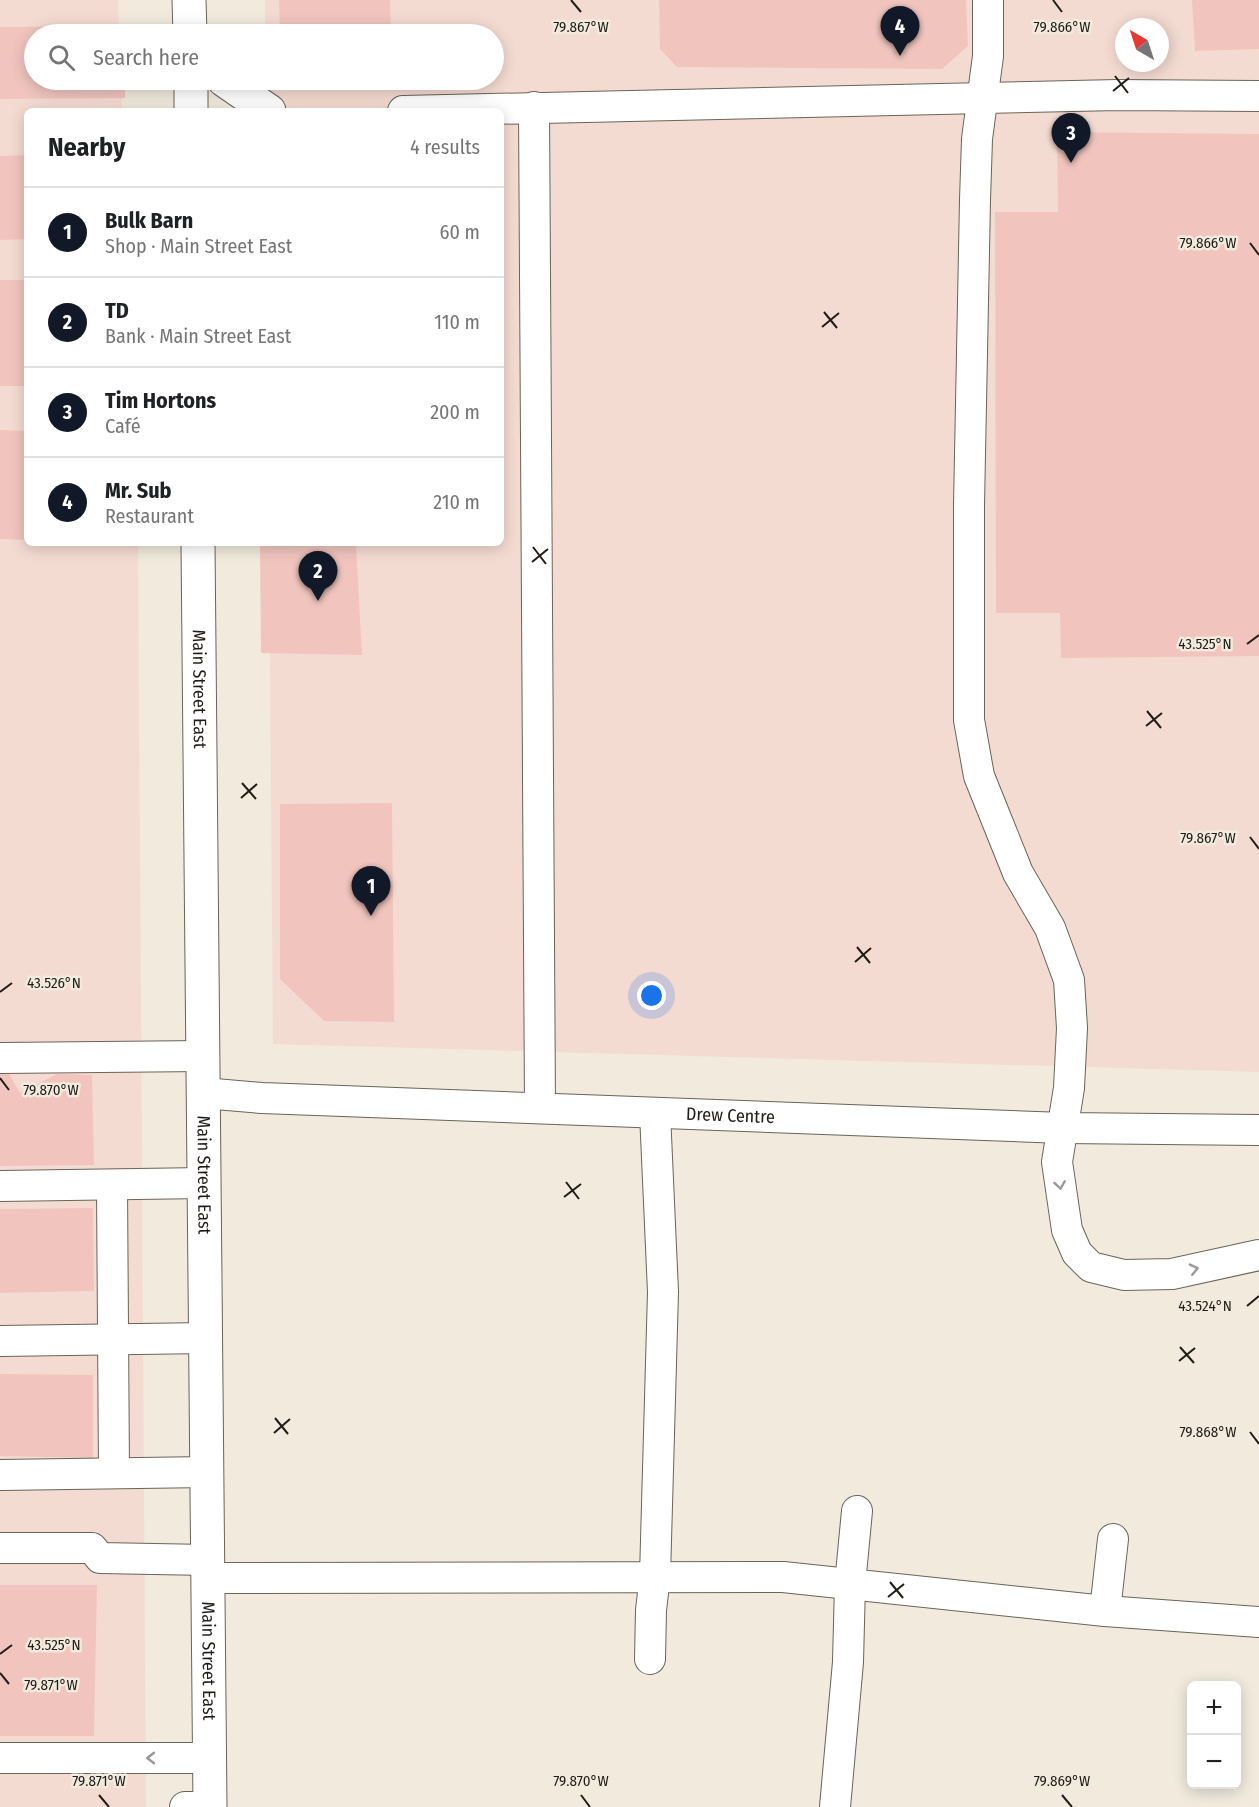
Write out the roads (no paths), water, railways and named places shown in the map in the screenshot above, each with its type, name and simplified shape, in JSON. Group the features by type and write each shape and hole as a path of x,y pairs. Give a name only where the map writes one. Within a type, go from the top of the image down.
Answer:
{"main road":[{"path":"189,0 190,24"},
{"path":"191,90 191,108"},
{"path":"239,90 265,108"},
{"name":"Main Street East","path":"198,546 210,1807"}],"street":[{"path":"988,0 988,56 976,139 968,551 969,720 979,776 1018,873 1050,928 1069,980 1072,1028 1064,1128 1057,1162 1068,1230 1077,1253 1091,1268 1124,1275 1172,1274 1259,1255"},
{"path":"501,108 983,98 1259,96"},
{"path":"534,107 540,1108"},
{"path":"0,1058 203,1056"},
{"name":"Drew Centre","path":"203,1093 262,1098 1064,1128 1259,1130"},
{"path":"650,1659 651,1610 655,1576 663,1292 655,1113"},
{"path":"0,1186 205,1183"},
{"path":"112,1185 114,1473"},
{"path":"0,1341 207,1338"},
{"path":"0,1475 208,1472"},
{"path":"835,1807 848,1662 850,1584 857,1511"},
{"path":"1105,1611 1113,1539"},
{"path":"0,1548 92,1548 100,1558 208,1569 783,1576 1105,1611 1259,1622"},
{"path":"0,1758 210,1758"},
{"path":"185,1807 210,1807"}],"place":[{"name":"Mr. Sub","path":"900,56"},
{"name":"Tim Hortons","path":"1071,163"},
{"name":"TD","path":"318,601"},
{"name":"Bulk Barn","path":"371,916"}]}
